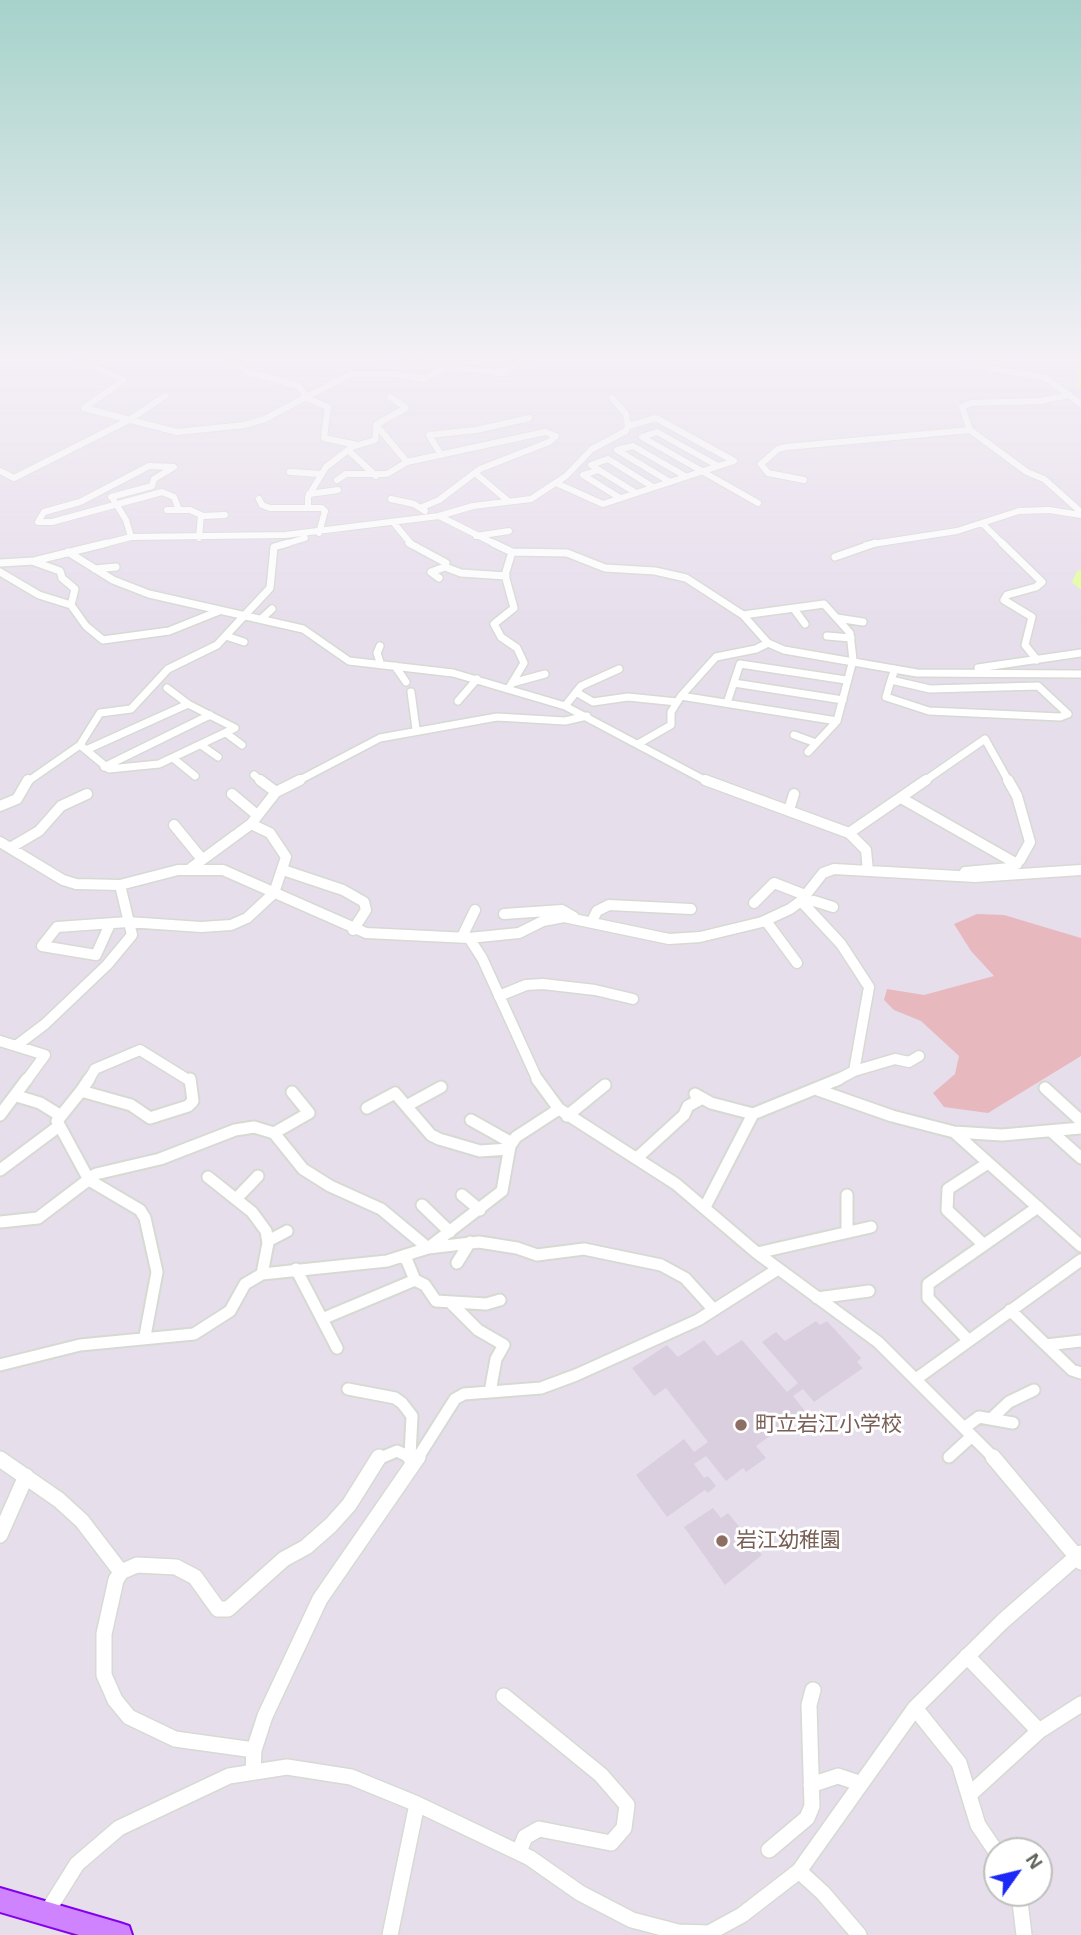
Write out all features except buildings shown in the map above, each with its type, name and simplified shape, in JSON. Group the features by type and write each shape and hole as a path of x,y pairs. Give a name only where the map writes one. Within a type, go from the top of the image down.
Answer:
{"highway":[{"path":"0,1900 121,1935"}],"street":[{"path":"0,471 14,478 77,446"},
{"path":"308,507 309,494 321,474 331,461 354,446"},
{"path":"394,446 407,462"},
{"path":"436,446 441,455"},
{"path":"337,480 346,474 387,474 407,462 480,446"},
{"path":"420,508 439,500 475,472 538,446"},
{"path":"0,563 31,561 131,537 285,535 435,516 538,496 597,446"},
{"path":"632,446 617,450 670,482"},
{"path":"634,446 685,476"},
{"path":"658,446 758,503"},
{"path":"683,446 718,466"},
{"path":"556,483 603,503 734,461 707,446"},
{"path":"794,446 778,449 761,464 768,473 804,480"},
{"path":"993,446 1027,471 1044,479 1081,514"},
{"path":"348,450 376,476"},
{"path":"636,493 591,465 608,459 653,487"},
{"path":"111,497 152,486 154,479 174,467 151,465 80,502 47,511 38,522 64,520 117,503 165,492 174,496 179,510"},
{"path":"599,470 583,475 620,498"},
{"path":"290,472 321,474"},
{"path":"475,472 507,500"},
{"path":"309,494 338,490"},
{"path":"101,491 117,503 127,520 131,537"},
{"path":"83,748 100,713 131,709 168,669 205,653 226,636 270,588 274,547 295,544 317,534 321,529 324,509 270,508 262,505 259,499"},
{"path":"391,499 420,508 512,552 571,553 605,568 655,571 686,578 743,615 768,643 784,650 929,674 1081,674"},
{"path":"478,516 481,505"},
{"path":"167,510 194,511 203,516 225,515"},
{"path":"835,557 866,544 957,531 1019,511 1049,510 1081,514"},
{"path":"199,538 203,516"},
{"path":"393,522 409,543 446,563 445,567"},
{"path":"982,523 1041,580 1041,585 1007,594 1004,600 1032,617 1034,623 1025,645 1037,660"},
{"path":"476,536 495,527 509,531"},
{"path":"68,552 113,580 156,596 303,629 342,658 365,664 437,671 478,679 510,686 565,706 711,783 849,833 866,850 868,871"},
{"path":"510,686 524,663 523,659 517,648 501,637 494,624 514,608 506,576 506,566 512,552"},
{"path":"31,561 57,569 62,578 75,589 71,605"},
{"path":"96,569 116,567"},
{"path":"439,578 431,572 445,567 461,573 506,576"},
{"path":"0,572 34,592 71,605 86,626 103,640 147,629 184,627 219,611"},
{"path":"51,582 62,578"},
{"path":"156,596 164,591"},
{"path":"34,592 49,592"},
{"path":"743,615 824,604 850,633 853,660 837,721 808,752"},
{"path":"261,619 272,609"},
{"path":"794,609 805,624"},
{"path":"836,618 863,622"},
{"path":"226,636 244,642"},
{"path":"827,636 851,638"},
{"path":"638,744 671,725 671,712 679,699 704,674 716,657 755,649 768,643"},
{"path":"380,646 377,653 381,665"},
{"path":"929,674 1081,653"},
{"path":"362,673 365,664"},
{"path":"727,703 740,664 846,680"},
{"path":"395,666 406,682"},
{"path":"565,706 576,692 619,669"},
{"path":"891,680 930,689 1038,687 1068,714 1060,718 929,711 886,697 891,680 895,669"},
{"path":"427,680 437,671"},
{"path":"458,701 486,673"},
{"path":"510,686 545,674"},
{"path":"734,682 843,700"},
{"path":"83,748 109,769 159,764 235,728 188,704 167,688"},
{"path":"411,692 416,729"},
{"path":"576,692 593,702 628,697 679,699 727,703 837,721"},
{"path":"0,806 17,799 29,778 83,748 188,704"},
{"path":"104,766 211,715"},
{"path":"191,868 201,858 232,841 251,824 276,792 364,745 395,733 496,717 565,721 587,716"},
{"path":"226,733 242,745"},
{"path":"794,735 816,743"},
{"path":"849,833 985,739 1017,796 1027,828 1030,842 1017,864"},
{"path":"201,745 218,757"},
{"path":"173,758 195,776"},
{"path":"254,775 276,792"},
{"path":"232,793 257,815"},
{"path":"5,845 39,831 61,806 87,794"},
{"path":"789,810 794,794"},
{"path":"901,798 1017,864"},
{"path":"110,924 96,955 42,946 57,927 128,922 178,926 231,925 247,918 274,893 286,853 270,833 251,824"},
{"path":"174,825 201,858"},
{"path":"5,845 63,880 76,884 120,885 191,868 223,870 353,930 381,935 466,937 519,933 549,919 575,918 660,937 684,939 766,921 804,900 830,870 944,876 1081,870"},
{"path":"944,876 1017,864"},
{"path":"283,870 344,890 364,902 366,910 353,930"},
{"path":"754,903 774,883 804,900 841,944 869,987 855,1071"},
{"path":"16,1046 45,1024 132,936 120,885"},
{"path":"804,900 833,907"},
{"path":"592,921 597,911 609,905 691,909"},
{"path":"505,914 562,909 575,918"},
{"path":"466,937 475,910"},
{"path":"766,921 797,963"},
{"path":"47,1912 77,1864 107,1836 173,1800 229,1776 287,1768 351,1777 418,1804 519,1852 580,1893 632,1920 698,1934 722,1928 799,1871 859,1783 915,1709 967,1656 1079,1557 968,1432 878,1342 757,1253 705,1207 638,1157 563,1113 536,1078 476,946 466,937"},
{"path":"499,996 526,985 543,984 595,990 633,999"},
{"path":"0,1042 45,1055 17,1096 0,1115"},
{"path":"0,1170 60,1121 80,1091 95,1069 140,1050 190,1079 193,1101 188,1107 150,1118 131,1105 80,1091"},
{"path":"638,1157 684,1115 688,1106 698,1096 752,1114 818,1090 855,1071 895,1059 909,1062 919,1056"},
{"path":"367,1108 395,1093 431,1135 452,1145 480,1151 510,1146 605,1085"},
{"path":"408,1105 440,1087"},
{"path":"1045,1088 1081,1121"},
{"path":"818,1090 892,1116 954,1132 1002,1135 1081,1128"},
{"path":"0,1222 38,1218 96,1174 177,1153 244,1128 274,1133 309,1113 292,1092"},
{"path":"17,1096 40,1103 60,1121 89,1180 140,1210 145,1218 157,1272 145,1336"},
{"path":"705,1207 752,1114"},
{"path":"471,1120 510,1146"},
{"path":"954,1132 1081,1246"},
{"path":"1052,1132 1081,1158"},
{"path":"274,1133 293,1159 316,1179 381,1209 428,1248"},
{"path":"428,1248 502,1191 506,1182 510,1146"},
{"path":"983,1244 947,1210 948,1189 988,1163"},
{"path":"236,1199 258,1176"},
{"path":"208,1177 261,1222 268,1241 261,1275"},
{"path":"462,1195 480,1210"},
{"path":"847,1195 847,1232"},
{"path":"422,1205 450,1232"},
{"path":"968,1340 928,1298 928,1284 1038,1208"},
{"path":"757,1253 871,1227"},
{"path":"268,1241 287,1231"},
{"path":"457,1263 470,1242"},
{"path":"0,1365 80,1345 145,1336 184,1336 204,1330 230,1311 245,1284 261,1275 387,1261 428,1248 470,1242 501,1244 537,1255 584,1249 661,1265 685,1278 714,1310"},
{"path":"405,1256 415,1280 427,1287 436,1301 486,1304 500,1300"},
{"path":"916,1379 1081,1260"},
{"path":"296,1269 338,1348"},
{"path":"253,1771 254,1750 273,1697 320,1599 388,1504 412,1457 455,1398 464,1394 541,1388 641,1347 714,1310 778,1269"},
{"path":"322,1319 415,1280"},
{"path":"817,1298 869,1291"},
{"path":"451,1303 478,1330 504,1345 496,1359 490,1392"},
{"path":"1010,1310 1072,1370 1081,1373"},
{"path":"1046,1345 1081,1341"},
{"path":"348,1389 395,1398 402,1403 412,1416 412,1457"},
{"path":"991,1419 1009,1402 1034,1390"},
{"path":"949,1457 979,1417 1013,1423"},
{"path":"254,1750 163,1736 129,1717 115,1700 104,1675 104,1634 108,1601 121,1572 146,1563 176,1567 195,1577 218,1609 228,1609 284,1559 306,1547 331,1525 349,1505 380,1456 397,1451 412,1457"},
{"path":"0,1459 26,1476 82,1521 121,1572"},
{"path":"0,1535 26,1476"},
{"path":"967,1656 1039,1731"},
{"path":"769,1850 807,1818 812,1806 810,1705 814,1690"},
{"path":"504,1696 601,1775 628,1805 624,1828 611,1843 539,1829 525,1837 519,1852"},
{"path":"970,1794 1039,1731 1081,1704"},
{"path":"915,1709 960,1763 978,1825 986,1837"},
{"path":"811,1785 838,1776 859,1783"},
{"path":"390,1935 418,1804"},
{"path":"799,1871 823,1893 859,1935"},
{"path":"1021,1907 1024,1935"}],"shaded area":[{"path":"977,914 1004,915 1081,938 1081,1056 988,1113 944,1107 933,1093 955,1074 959,1056 921,1021 894,1010 884,1000 887,989 924,995 994,976 971,951 954,924"},
{"name":"町立岩江小学校","path":"816,1321 820,1325 827,1321 861,1358 857,1362 863,1368 814,1402 803,1389 793,1396 805,1411 756,1446 766,1458 746,1472 743,1468 726,1481 706,1456 694,1464 704,1478 708,1476 716,1486 708,1493 705,1490 667,1517 636,1475 684,1439 694,1452 708,1442 666,1388 654,1396 632,1368 667,1345 678,1357 704,1340 717,1356 742,1340 787,1392 798,1383 762,1342 776,1332 785,1341"},
{"name":"岩江幼稚園","path":"713,1508 721,1518 728,1513 762,1555 725,1585 684,1527"}],"waterway":[{"path":"1081,574 1078,582 1081,586"}],"place":[{"name":"町立岩江小学校","path":"741,1425"},
{"name":"岩江幼稚園","path":"722,1541"}]}
